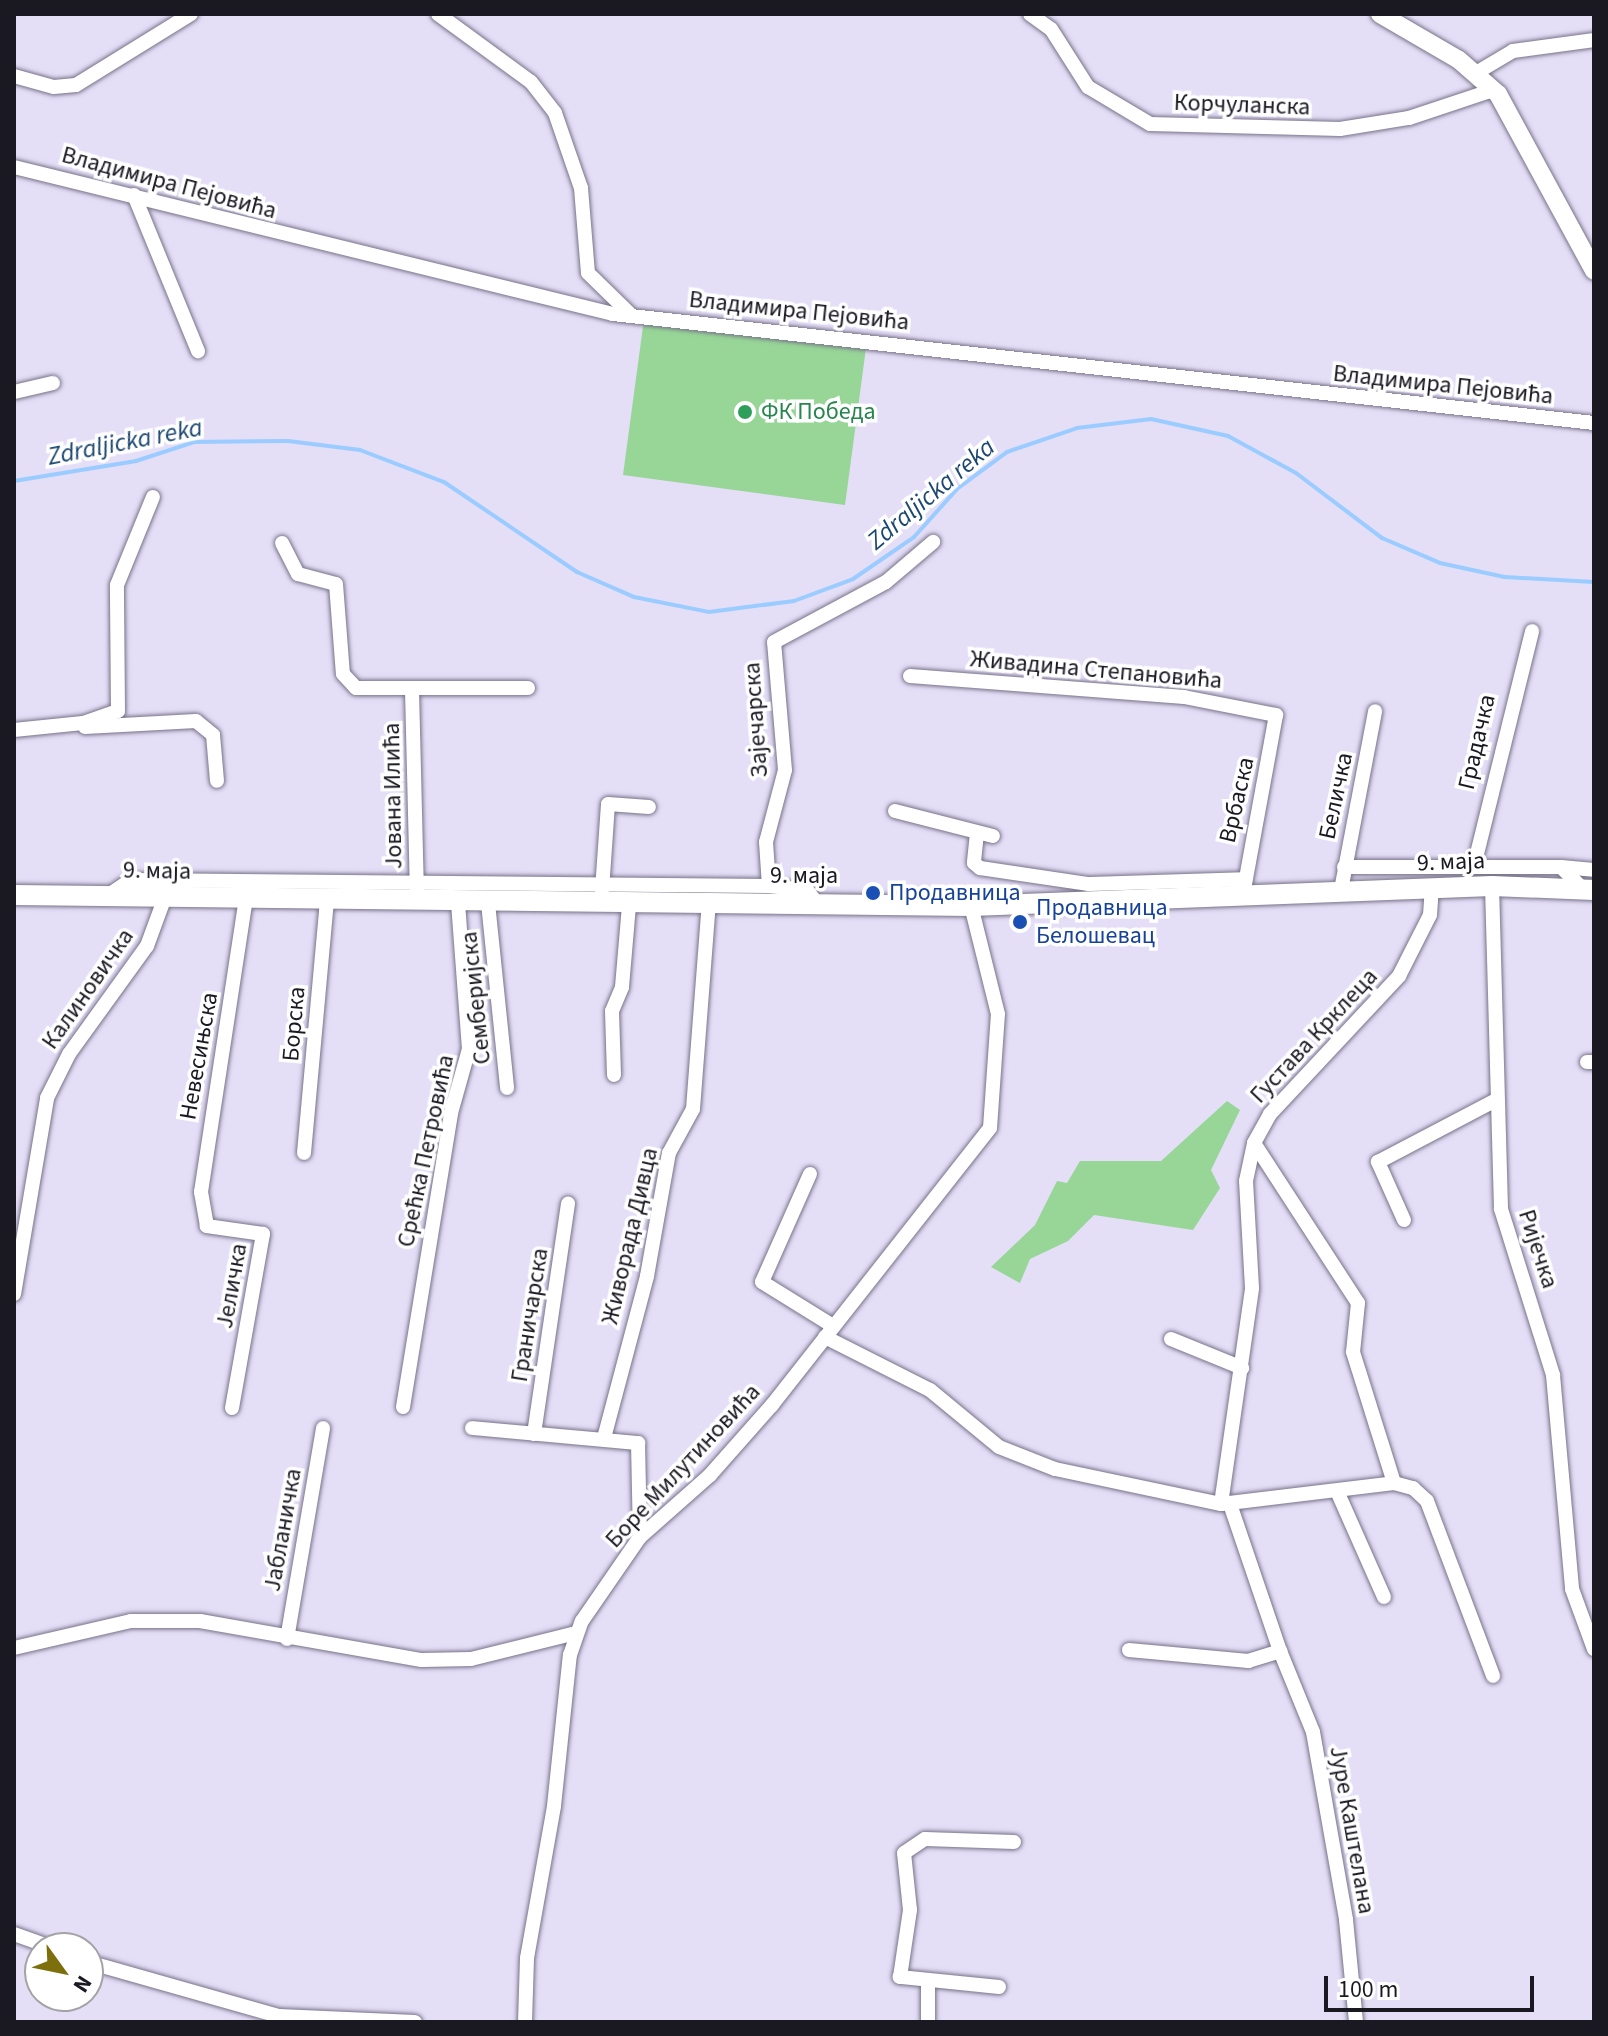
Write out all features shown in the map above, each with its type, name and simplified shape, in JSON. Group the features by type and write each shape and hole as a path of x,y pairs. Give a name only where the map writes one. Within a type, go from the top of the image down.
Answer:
{"main road":[{"name":"9. маја","path":"14,895 327,900 417,894 458,903 488,903 602,894 629,905 816,902 971,906 1244,887 1341,890 1492,886 1588,889"}],"street":[{"path":"14,76 54,87 76,85 191,14"},
{"path":"438,14 531,82 555,113 581,188 588,273 629,313"},
{"name":"Корчуланска","path":"1030,14 1051,29 1088,87 1150,124 1340,129 1409,118 1493,90"},
{"path":"1380,14 1476,73 1493,90 1594,271"},
{"path":"1476,73 1513,51 1594,40"},
{"name":"Владимира Пејовића","path":"14,167 629,313 1594,423"},
{"path":"134,195 198,351"},
{"path":"14,392 53,383"},
{"path":"14,730 83,723 120,708 117,585 153,497"},
{"name":"Зајечарска","path":"769,886 766,842 785,770 774,642 886,582 933,542"},
{"name":"Јована Илића","path":"282,543 298,574 336,584 348,681 364,691 528,688"},
{"name":"Градачка","path":"1474,866 1532,631"},
{"name":"Живадина Степановића","path":"910,676 1184,697 1276,715"},
{"name":"Јована Илића","path":"412,690 417,894"},
{"name":"Беличка","path":"1341,890 1375,711"},
{"name":"Врбаска","path":"1244,887 1276,715"},
{"path":"83,723 88,730 196,721 213,735 217,781"},
{"path":"602,894 608,804 649,807"},
{"path":"895,811 993,836"},
{"path":"977,833 974,863 980,868 1089,884 1244,887"},
{"path":"1344,867 1561,867 1594,870"},
{"path":"1561,867 1588,889"},
{"path":"107,896 131,880 417,894 602,894 769,886 802,888 816,902"},
{"name":"Ријечка","path":"1492,886 1501,1209 1553,1375 1572,1589 1594,1649"},
{"name":"Густава Крклеца","path":"1225,1504 1253,1275 1246,1181 1254,1143 1270,1114 1393,985 1426,927 1432,888"},
{"name":"Калиновичка","path":"14,1294 47,1098 83,1032 140,957 165,897"},
{"name":"Невесињска","path":"204,1221 207,1130 246,899"},
{"name":"Борска","path":"304,1153 327,900"},
{"name":"Живорада Дивца","path":"604,1438 647,1276 669,1153 693,1109 709,902"},
{"name":"Срећка Петровића","path":"403,1407 451,1113 469,1049 458,903"},
{"name":"Семберијска","path":"488,903 507,1088"},
{"path":"614,1075 612,1011 622,987 629,905"},
{"name":"Боре Милутиновића","path":"525,2022 527,1958 576,1633 640,1537 726,1459 979,1146 993,1116 998,1014 971,906"},
{"path":"1404,1220 1378,1162 1496,1100"},
{"path":"1254,1143 1358,1303 1353,1352 1394,1483"},
{"path":"810,1174 762,1282 829,1331 930,1390 977,1433 1024,1459 1225,1504 1394,1483 1427,1501 1493,1676"},
{"name":"Граничарска","path":"534,1434 568,1203"},
{"name":"Јеличка","path":"204,1221 263,1234 232,1408"},
{"path":"1171,1339 1242,1368"},
{"name":"Јабланичка","path":"287,1639 323,1428"},
{"path":"472,1428 633,1440 641,1456 640,1537"},
{"path":"1337,1491 1384,1597"},
{"name":"Јуре Каштелана","path":"1225,1504 1313,1732 1356,2022"},
{"path":"14,1648 131,1621 200,1621 287,1639 441,1661 576,1633"},
{"path":"1129,1650 1248,1661 1280,1651"},
{"path":"999,1987 904,1981 899,1970 910,1910 907,1847 925,1839 1014,1842"},
{"path":"104,1967 279,2016 415,2022"},
{"path":"928,1984 928,2022"},
{"path":"263,2022 279,2016"}],"green space":[{"name":"ФК Победа","path":"644,319 866,348 845,505 623,475"},
{"path":"1227,1101 1240,1110 1211,1170 1220,1188 1193,1230 1094,1215 1068,1241 1030,1259 1020,1283 991,1267 1035,1225 1057,1181 1067,1183 1080,1161 1161,1161"}],"waterway":[{"name":"Zdraljicka reka","path":"14,481 136,461 194,442 288,441 360,450 444,482 577,572 634,597 709,612 794,601 853,579 914,537 957,489 1007,452 1077,428 1151,419 1228,436 1296,473 1382,538 1440,563 1505,577 1594,582"}],"place":[{"name":"ФК Победа","path":"745,412"},
{"name":"Продавница","path":"873,893"},
{"name":"Продавница Белошевац","path":"1020,922"}]}
